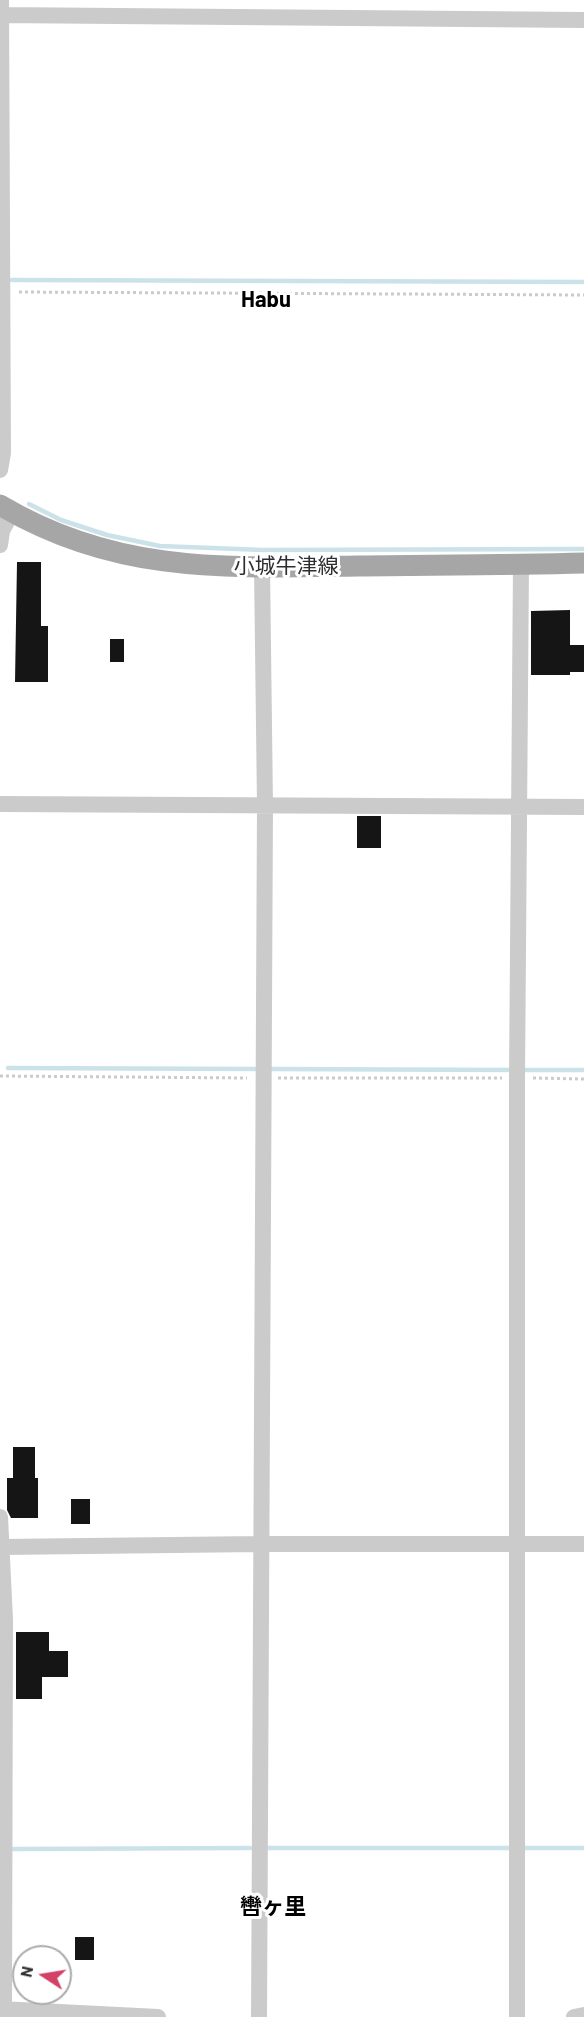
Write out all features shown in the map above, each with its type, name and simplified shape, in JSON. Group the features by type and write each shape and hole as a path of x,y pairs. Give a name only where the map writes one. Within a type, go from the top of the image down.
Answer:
{"main road":[{"name":"小城牛津線","path":"6,508 72,539 117,553 149,560 196,565 262,567 584,563"}],"street":[{"path":"0,470 3,453 1,10 584,20"},
{"path":"0,545 6,508"},
{"path":"517,2017 517,1078 521,564"},
{"path":"259,2017 266,806 262,567"},
{"path":"0,804 584,807"},
{"path":"0,1517 5,1620 2,2009 44,2014 158,2017"},
{"path":"1,1547 584,1544"},
{"path":"574,2017 584,2015"}],"path":[{"path":"2,291 584,295"},
{"path":"0,1077 584,1079"}],"building":[{"path":"17,562 41,562 41,626 48,626 48,682 15,682"},
{"path":"570,610 570,645 584,645 584,672 570,672 570,675 531,675 531,611"},
{"path":"110,639 124,639 124,662 110,662"},
{"path":"357,816 381,816 381,848 357,848"},
{"path":"13,1447 35,1447 38,1518 11,1518 7,1510 7,1478 13,1478"},
{"path":"71,1499 90,1499 90,1524 71,1524"},
{"path":"16,1632 49,1632 49,1651 68,1651 68,1677 42,1677 42,1699 16,1699"},
{"path":"75,1937 94,1937 94,1960 75,1960"}],"waterway":[{"path":"12,280 584,282"},
{"path":"29,504 61,520 107,535 160,546 263,550 584,549"},
{"path":"8,1068 258,1069"},
{"path":"270,1069 512,1070"},
{"path":"523,1070 584,1070"},
{"path":"13,1849 250,1848"},
{"path":"269,1848 509,1848"},
{"path":"525,1848 584,1848"}],"district":[{"name":"Habu","path":"266,300"},
{"name":"轡ヶ里","path":"273,1907"}]}
